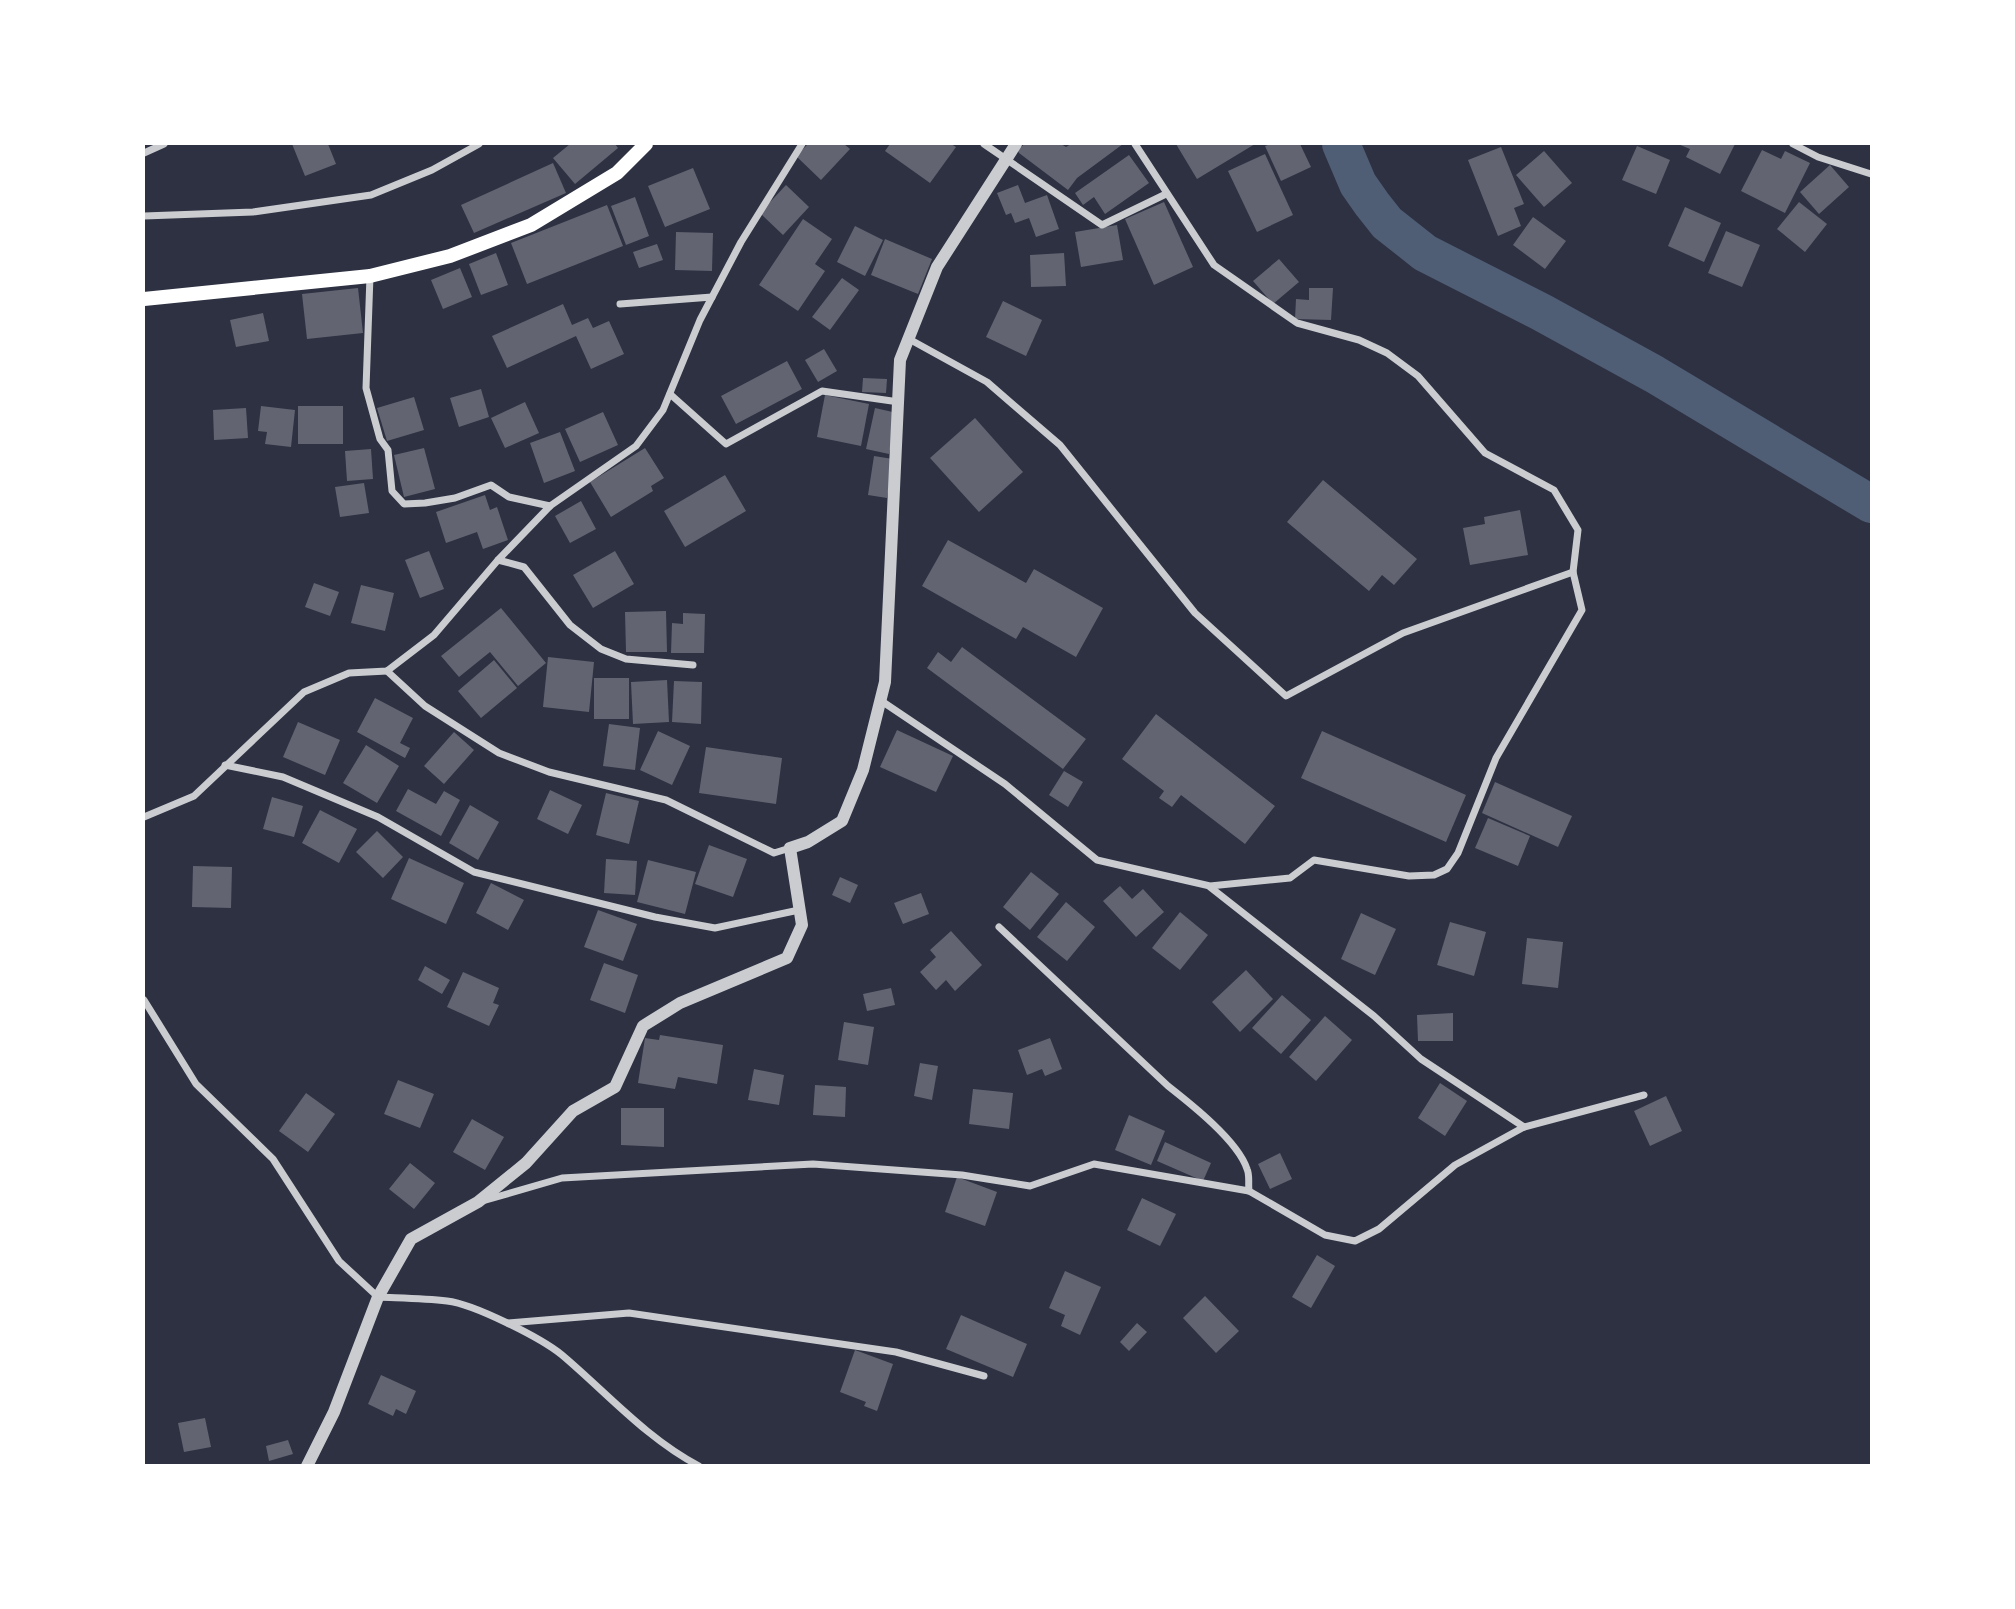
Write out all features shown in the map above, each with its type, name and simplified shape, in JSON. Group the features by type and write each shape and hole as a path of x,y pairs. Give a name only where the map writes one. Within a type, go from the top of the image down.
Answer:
{"main road":[{"path":"144,299 370,276 450,256 531,225 617,173 646,144"}],"street":[{"path":"144,153 164,144"},
{"path":"144,216 253,212 371,195 432,170 479,144"},
{"path":"144,817 194,796 304,692 349,673 387,671 434,635 550,506 636,446 663,410 712,297 741,242 802,144"},
{"path":"984,144 1102,225 1166,194"},
{"path":"387,671 425,706 499,753 549,772 666,800 774,853 808,842 842,821 863,770 885,682 900,360 937,267 1016,144"},
{"path":"880,700 1005,784 1097,860 1210,886 1290,878 1314,860 1409,876 1434,875 1447,869 1458,853 1496,758 1583,610 1573,572 1578,530 1554,490 1485,453 1418,376 1387,353 1359,340 1297,323 1214,265 1135,144"},
{"path":"1793,144 1818,157 1871,174"},
{"path":"370,276 366,388 380,439 388,450 392,491 397,498 404,504 425,503 455,498 491,485 509,498 550,506"},
{"path":"620,304 712,297"},
{"path":"909,338 987,382 1060,445 1195,614 1286,696 1403,633 1573,572"},
{"path":"670,394 726,444 822,391 899,402"},
{"path":"499,560 524,567 570,625 601,649 626,659 693,665"},
{"path":"225,765 283,776 377,817 474,872 655,917 715,928 799,910"},
{"path":"307,1465 334,1412 378,1297 411,1238 478,1202 526,1163 573,1111 615,1087 643,1026 680,1003 787,958 802,925 790,848"},
{"path":"1210,886 1374,1017 1421,1059 1524,1127"},
{"path":"999,927 1168,1086 1206,1117 1237,1151 1248,1170 1249,1191"},
{"path":"144,1000 196,1084 273,1159 339,1261 378,1297 450,1301 508,1323 559,1353 637,1424 676,1454 698,1465"},
{"path":"478,1202 562,1178 813,1164 962,1175 1030,1186 1094,1164 1249,1191 1325,1236 1355,1241 1379,1229 1455,1165 1524,1127 1644,1096"},
{"path":"508,1323 629,1313 896,1352 984,1376"}],"building":[{"path":"292,144 328,144 336,164 305,176"},
{"path":"570,144 615,144 618,148 575,184 553,158"},
{"path":"808,144 844,144 850,149 821,180 796,156"},
{"path":"890,144 951,144 956,147 930,183 885,151"},
{"path":"1024,144 1061,144 1066,147 1071,144 1123,144 1077,178 1068,190 1019,153"},
{"path":"1176,144 1255,144 1197,179"},
{"path":"1300,144 1311,167 1281,181 1265,146"},
{"path":"1678,144 1735,144 1720,174 1686,157 1690,149"},
{"path":"1637,146 1670,160 1656,194 1622,180"},
{"path":"1501,147 1524,204 1514,208 1521,226 1498,236 1468,160"},
{"path":"1762,150 1781,159 1785,151 1810,163 1785,213 1741,191"},
{"path":"1544,151 1572,183 1544,207 1516,175"},
{"path":"1265,154 1293,215 1257,232 1228,171"},
{"path":"1129,155 1149,183 1105,214 1094,197 1083,205 1075,193"},
{"path":"553,163 566,193 474,233 461,205"},
{"path":"1830,165 1849,187 1819,214 1800,192"},
{"path":"693,168 710,209 665,227 648,186"},
{"path":"786,185 809,207 783,235 760,213"},
{"path":"1018,185 1025,203 1047,195 1059,229 1036,237 1029,218 1015,223 1011,213 1006,215 997,193"},
{"path":"635,197 649,236 626,245 611,206"},
{"path":"1164,202 1193,267 1154,285 1125,219"},
{"path":"1799,202 1827,224 1805,252 1777,229"},
{"path":"607,205 623,246 527,284 511,243"},
{"path":"1685,207 1721,223 1704,262 1668,246"},
{"path":"1533,217 1566,241 1545,269 1513,245"},
{"path":"803,219 832,239 815,264 825,271 798,311 759,285"},
{"path":"1117,225 1123,260 1081,267 1075,232"},
{"path":"855,226 883,240 865,276 837,262"},
{"path":"1726,231 1760,245 1742,287 1708,273"},
{"path":"676,232 713,233 712,271 675,270"},
{"path":"885,239 932,259 918,294 871,275"},
{"path":"657,244 663,260 639,268 633,252"},
{"path":"496,253 508,285 481,295 469,264"},
{"path":"1064,253 1066,286 1031,287 1030,255"},
{"path":"1279,259 1299,282 1273,304 1253,281"},
{"path":"460,268 472,297 443,309 431,280"},
{"path":"842,278 859,290 830,330 812,317"},
{"path":"358,288 363,333 307,339 302,294"},
{"path":"1309,288 1333,288 1331,320 1295,319 1296,299 1309,300"},
{"path":"1003,301 1042,320 1026,356 986,337"},
{"path":"563,304 572,325 588,318 593,328 609,321 624,354 591,369 576,336 507,368 492,336"},
{"path":"263,313 269,341 236,347 230,320"},
{"path":"824,349 837,371 818,382 805,360"},
{"path":"787,361 802,389 736,424 721,396"},
{"path":"863,378 887,379 886,393 862,392"},
{"path":"481,389 489,417 459,427 450,398"},
{"path":"825,395 869,404 861,446 817,437"},
{"path":"414,397 424,430 387,441 377,408"},
{"path":"525,402 539,433 505,448 491,418"},
{"path":"261,406 295,410 291,447 265,444 267,432 258,431"},
{"path":"298,406 343,406 343,444 298,444"},
{"path":"246,408 248,438 214,440 213,410"},
{"path":"875,408 897,413 889,454 866,449"},
{"path":"603,412 618,445 580,462 565,429"},
{"path":"975,418 1023,472 979,512 930,458"},
{"path":"560,432 575,471 544,483 530,443"},
{"path":"424,448 435,489 404,497 394,455"},
{"path":"645,448 664,478 651,486 653,491 611,517 590,482"},
{"path":"371,449 373,479 347,481 345,451"},
{"path":"874,456 893,459 887,498 868,495"},
{"path":"725,475 746,511 685,547 664,511"},
{"path":"1323,480 1417,559 1394,585 1382,575 1369,591 1287,522"},
{"path":"364,483 369,513 340,517 335,487"},
{"path":"485,495 490,510 497,507 508,540 483,549 477,532 446,543 436,512"},
{"path":"581,501 596,529 570,543 555,516"},
{"path":"1520,510 1528,555 1470,565 1463,528 1485,524 1484,517"},
{"path":"948,540 1026,583 1034,569 1103,608 1076,657 1023,627 1016,639 922,586"},
{"path":"429,551 444,589 420,598 405,560"},
{"path":"615,551 634,584 593,608 573,575"},
{"path":"314,583 339,592 330,616 305,607"},
{"path":"361,585 394,593 385,631 351,623"},
{"path":"501,608 546,663 518,686 490,652 459,677 441,656"},
{"path":"666,611 667,652 626,652 625,612"},
{"path":"683,613 705,614 704,653 671,653 672,623 683,624"},
{"path":"962,647 1086,739 1063,769 927,668 938,652 951,662"},
{"path":"548,657 594,662 589,712 543,707"},
{"path":"494,660 517,688 481,718 458,691"},
{"path":"594,678 629,678 629,719 594,719"},
{"path":"667,680 669,722 633,724 631,682"},
{"path":"674,681 702,682 701,724 672,722"},
{"path":"375,698 413,718 400,743 410,748 405,758 357,732"},
{"path":"1156,714 1275,806 1245,844 1181,795 1172,807 1159,798 1164,791 1122,759"},
{"path":"298,722 340,740 325,775 283,757"},
{"path":"609,724 640,728 635,770 603,766"},
{"path":"897,730 953,756 936,792 880,767"},
{"path":"658,731 690,746 672,785 640,770"},
{"path":"1322,731 1466,795 1446,842 1301,778"},
{"path":"454,732 474,750 444,784 424,766"},
{"path":"366,745 399,766 377,803 343,783"},
{"path":"706,747 782,758 776,804 699,793"},
{"path":"1064,771 1083,782 1068,807 1049,795"},
{"path":"1495,782 1572,816 1558,847 1482,813"},
{"path":"408,789 436,804 444,791 460,800 441,836 396,811"},
{"path":"550,790 582,805 568,834 537,819"},
{"path":"606,793 639,801 629,844 596,835"},
{"path":"272,797 303,806 294,837 263,829"},
{"path":"470,805 499,822 478,860 449,843"},
{"path":"320,810 357,829 339,863 302,843"},
{"path":"1488,818 1530,836 1518,866 1475,848"},
{"path":"377,831 403,857 383,878 356,852"},
{"path":"709,845 747,859 733,897 695,884"},
{"path":"409,858 464,883 446,924 391,899"},
{"path":"606,859 637,861 635,895 604,893"},
{"path":"648,860 696,872 685,914 637,902"},
{"path":"193,866 232,867 231,908 192,907"},
{"path":"1031,872 1059,894 1030,930 1003,907"},
{"path":"840,877 858,885 850,903 832,895"},
{"path":"491,883 524,900 508,930 476,913"},
{"path":"1120,886 1132,899 1143,889 1164,912 1136,937 1103,901"},
{"path":"921,893 929,914 903,924 894,903"},
{"path":"1066,902 1095,927 1067,961 1037,937"},
{"path":"598,910 637,924 623,961 584,947"},
{"path":"1180,912 1208,935 1180,970 1152,948"},
{"path":"1361,913 1396,929 1375,975 1341,959"},
{"path":"1450,922 1486,932 1474,976 1437,965"},
{"path":"951,931 982,965 955,991 946,980 936,990 920,972 936,957 930,950"},
{"path":"1527,938 1563,942 1558,988 1522,984"},
{"path":"604,963 638,975 625,1013 590,1000"},
{"path":"425,966 450,980 442,994 418,980"},
{"path":"1246,970 1273,999 1240,1032 1212,1002"},
{"path":"463,972 499,988 493,1003 499,1005 489,1026 447,1007"},
{"path":"891,988 895,1005 867,1011 863,994"},
{"path":"1282,995 1311,1020 1281,1054 1252,1028"},
{"path":"1453,1013 1453,1041 1418,1041 1417,1015"},
{"path":"1325,1016 1352,1040 1316,1081 1289,1057"},
{"path":"844,1022 874,1027 868,1065 838,1060"},
{"path":"660,1035 723,1045 717,1084 678,1077 675,1089 638,1083 645,1038 659,1040"},
{"path":"1050,1038 1062,1069 1045,1076 1042,1069 1027,1075 1018,1050"},
{"path":"920,1063 938,1066 932,1100 914,1096"},
{"path":"754,1069 784,1075 779,1105 748,1100"},
{"path":"398,1080 434,1094 420,1128 384,1114"},
{"path":"1440,1083 1467,1101 1445,1136 1418,1118"},
{"path":"815,1085 846,1087 845,1117 813,1115"},
{"path":"973,1089 1013,1093 1009,1129 969,1124"},
{"path":"306,1093 335,1114 308,1152 279,1131"},
{"path":"1666,1096 1682,1131 1650,1146 1634,1111"},
{"path":"621,1108 664,1108 664,1147 621,1145"},
{"path":"1129,1115 1165,1131 1151,1165 1115,1150"},
{"path":"472,1119 504,1137 485,1170 453,1152"},
{"path":"1165,1142 1211,1163 1203,1181 1157,1161"},
{"path":"1280,1153 1292,1179 1270,1189 1258,1164"},
{"path":"410,1163 435,1183 414,1209 389,1189"},
{"path":"957,1177 997,1192 985,1226 945,1212"},
{"path":"1142,1198 1176,1214 1160,1246 1127,1230"},
{"path":"1317,1255 1335,1266 1311,1308 1292,1297"},
{"path":"1065,1271 1101,1287 1080,1335 1061,1326 1065,1315 1049,1308"},
{"path":"1205,1296 1239,1331 1216,1353 1183,1318"},
{"path":"961,1315 1027,1344 1013,1377 946,1349"},
{"path":"1137,1323 1147,1332 1129,1351 1120,1342"},
{"path":"855,1350 893,1364 877,1411 864,1406 866,1402 840,1392"},
{"path":"381,1375 416,1391 406,1414 396,1409 393,1416 368,1404"},
{"path":"205,1418 211,1447 184,1452 178,1423"},
{"path":"288,1440 293,1454 269,1461 266,1446"}],"waterway":[{"path":"1341,144 1358,184 1372,204 1387,223 1425,253 1654,374 1871,504"}]}
